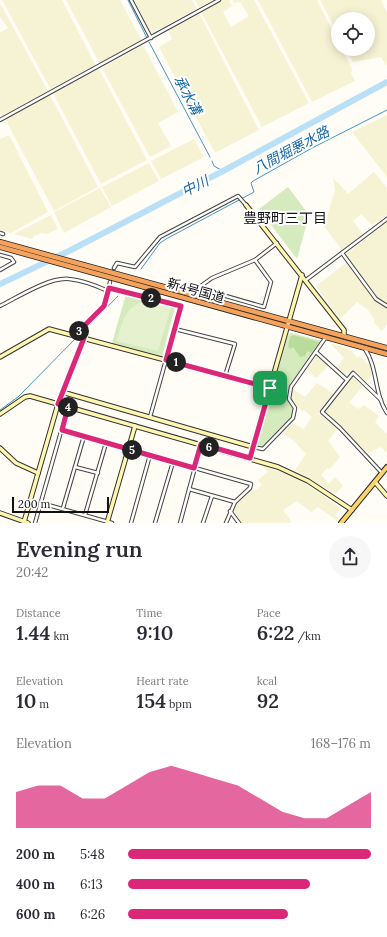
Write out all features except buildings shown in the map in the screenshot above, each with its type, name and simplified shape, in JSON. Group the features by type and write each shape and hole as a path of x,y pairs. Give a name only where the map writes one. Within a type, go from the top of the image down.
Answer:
{"highway":[{"name":"新4号国道","path":"0,242 344,336 386,346"},
{"name":"新4号国道","path":"0,247 387,354"}],"main road":[{"path":"341,523 387,467"}],"street":[{"path":"131,0 151,38"},
{"path":"0,120 219,0"},
{"path":"114,268 117,263 135,267 160,237 238,196 277,243 344,330 344,336"},
{"path":"306,280 387,219"},
{"path":"255,260 271,282 264,307 198,288 212,278 255,260 277,243"},
{"path":"342,253 376,299 387,306"},
{"path":"0,255 11,258 14,262 0,270"},
{"path":"250,458 302,275"},
{"path":"0,306 45,283 66,279 181,306 150,417"},
{"path":"75,335 104,306 110,282"},
{"path":"174,328 235,344 225,376"},
{"path":"0,351 1,356 47,329 75,335 270,388"},
{"path":"0,513 26,522 38,473 58,404 82,337"},
{"path":"62,392 263,449 293,418 296,412 289,400 291,387 326,337"},
{"path":"364,347 372,363 381,400 387,413"},
{"path":"316,352 346,380"},
{"path":"381,400 353,373 322,412 340,428 382,473"},
{"path":"0,414 28,396 58,404 250,458 299,476 352,510"},
{"path":"36,523 68,407"},
{"path":"108,522 135,426"},
{"path":"62,430 251,484 250,488 234,502 226,523"},
{"path":"63,508 84,436"},
{"path":"85,515 106,443"},
{"path":"180,523 201,444"},
{"path":"0,448 16,463 38,473"},
{"path":"131,523 150,455"},
{"path":"155,523 173,462"},
{"path":"75,468 98,473"},
{"path":"375,482 387,496"},
{"path":"189,489 234,502"},
{"path":"203,523 212,496"},
{"path":"42,503 112,523"},
{"path":"230,511 239,523"}],"shaded area":[{"path":"2,0 62,0 96,66 51,90"},
{"path":"66,0 120,0 142,41 100,64"},
{"path":"134,0 192,0 197,9 151,34"},
{"path":"195,0 213,0 199,8"},
{"path":"223,0 229,0 232,6 223,12 231,27 249,16 240,2 234,3 232,0 254,0 309,103 262,127 201,12"},
{"path":"258,0 317,0 331,28 331,56 346,56 352,69 351,73 355,81 312,102"},
{"path":"320,0 381,0 387,12 387,64 386,65 381,57 353,62 350,56 375,56 375,12 331,12 331,21"},
{"path":"0,3 48,91 2,117 0,113 0,33 8,28 0,17"},
{"path":"199,13 259,130 215,153 159,47 172,39 168,30"},
{"path":"143,45 178,112 158,123 171,146 150,157 102,68"},
{"path":"99,69 147,160 101,184 53,93"},
{"path":"50,95 98,187 54,211 5,119"},
{"path":"387,115 387,177 352,132"},
{"path":"9,135 48,212 11,233 0,230 0,139"},
{"path":"194,139 204,157 161,179 151,161"},
{"path":"149,163 159,181 112,206 102,187"},
{"path":"374,172 387,188 387,215 372,225 361,214 353,221 363,234 342,250 324,226 335,190 333,178 348,194"},
{"path":"100,188 111,207 64,233 54,212"},
{"path":"51,215 58,229 47,234 42,233 34,236 32,239 14,234"},
{"path":"387,222 387,324 382,331 374,323 374,319 368,310 357,302 340,319 316,286 347,262 344,256"},
{"path":"330,343 353,351 352,352 358,358 360,356 368,364 370,362 372,375 366,383 352,370 345,376 336,368 344,358"},
{"path":"317,355 329,365 316,378 307,370"},
{"path":"352,376 363,386 349,402 358,409 364,405 379,416 375,422 387,434 387,453 381,447 368,453 323,412"},
{"path":"317,383 334,394 318,413 338,428 328,441 340,457 330,469 327,468 321,475 329,484 335,477 343,486 335,494 295,470 306,454 293,440 282,433 292,423 304,429 312,417 304,410 302,411 291,400 293,389 305,397"},
{"path":"259,463 295,477 324,496 341,509 335,515 339,519 336,520 318,507 311,512 297,501 283,510 291,521 290,523 242,523 233,510 237,506 236,504 252,489 255,491 262,485 258,480 268,472"}],"green space":[{"path":"288,187 309,215 297,259 259,209"},
{"path":"126,294 175,307 162,357 112,343"},
{"path":"147,300 171,307 158,351 117,341 123,321 129,311 134,306"},
{"path":"292,333 322,341 289,387 287,400 294,409 289,421 262,448 255,447 288,335"},
{"path":"293,335 319,342 311,353 307,351 305,356 300,357 293,347 291,349 288,347 290,337"}],"waterway":[{"name":"承水溝","path":"128,0 147,38"},
{"path":"153,34 216,0"},
{"name":"承水溝","path":"149,42 210,157"},
{"name":"中川","path":"0,284 69,251 223,171 387,82"},
{"name":"八間堀悪水路","path":"141,269 160,243 254,192 251,183 253,181 312,148 387,110"},
{"name":"承水溝","path":"212,161 214,166 223,171"},
{"name":"八間堀悪水路","path":"79,336 118,296"},
{"name":"八間堀悪水路","path":"0,410 18,397 76,338"}],"district":[{"name":"豊野町三丁目","path":"285,218"}],"route":[{"path":"109,288 181,306 166,360 270,388 250,458 201,444 194,468 62,430 68,407 58,404 84,338 75,335 104,306 109,288"}]}
